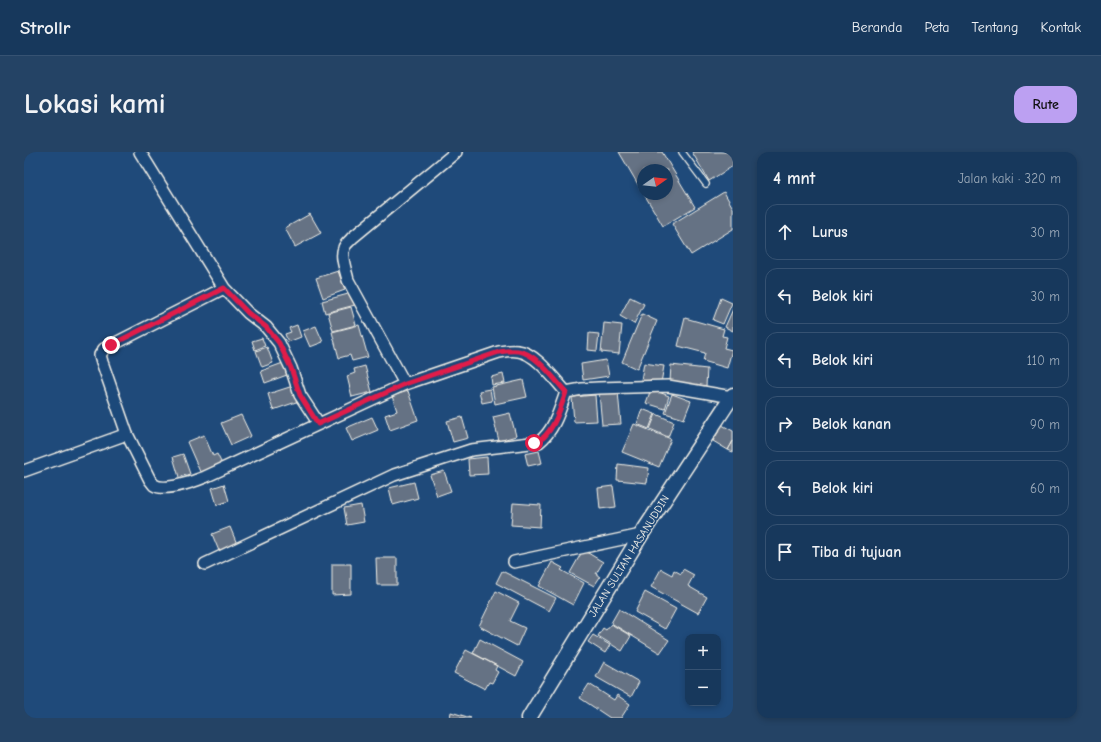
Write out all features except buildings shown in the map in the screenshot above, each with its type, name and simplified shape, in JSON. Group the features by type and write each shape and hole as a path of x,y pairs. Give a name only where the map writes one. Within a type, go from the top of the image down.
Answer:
{"street":[{"path":"140,152 224,288 248,313 266,327 279,343 291,368 300,395 318,424"},
{"path":"405,384 348,280 343,260 343,250 344,246 352,238 456,152"},
{"path":"224,288 104,349 100,355 127,434 150,480 154,485 159,487 170,487 191,483 405,384 499,352 510,350 518,351 534,357 566,392"},
{"path":"566,392 582,388 668,386 732,396"},
{"path":"205,564 394,476 471,450 539,442 546,436 553,425 561,408 566,392"},
{"name":"JALAN SULTAN HASANUDDIN","path":"528,718 641,535 732,396"},
{"path":"24,470 127,434"},
{"path":"514,562 641,535"}],"lane":[{"path":"682,152 706,184"}],"route":[{"path":"111,345 224,288 248,313 266,327 279,343 291,368 300,395 318,424 405,384 499,352 510,350 518,351 534,357 566,392 561,408 553,425 546,436 539,442 534,443"}]}
